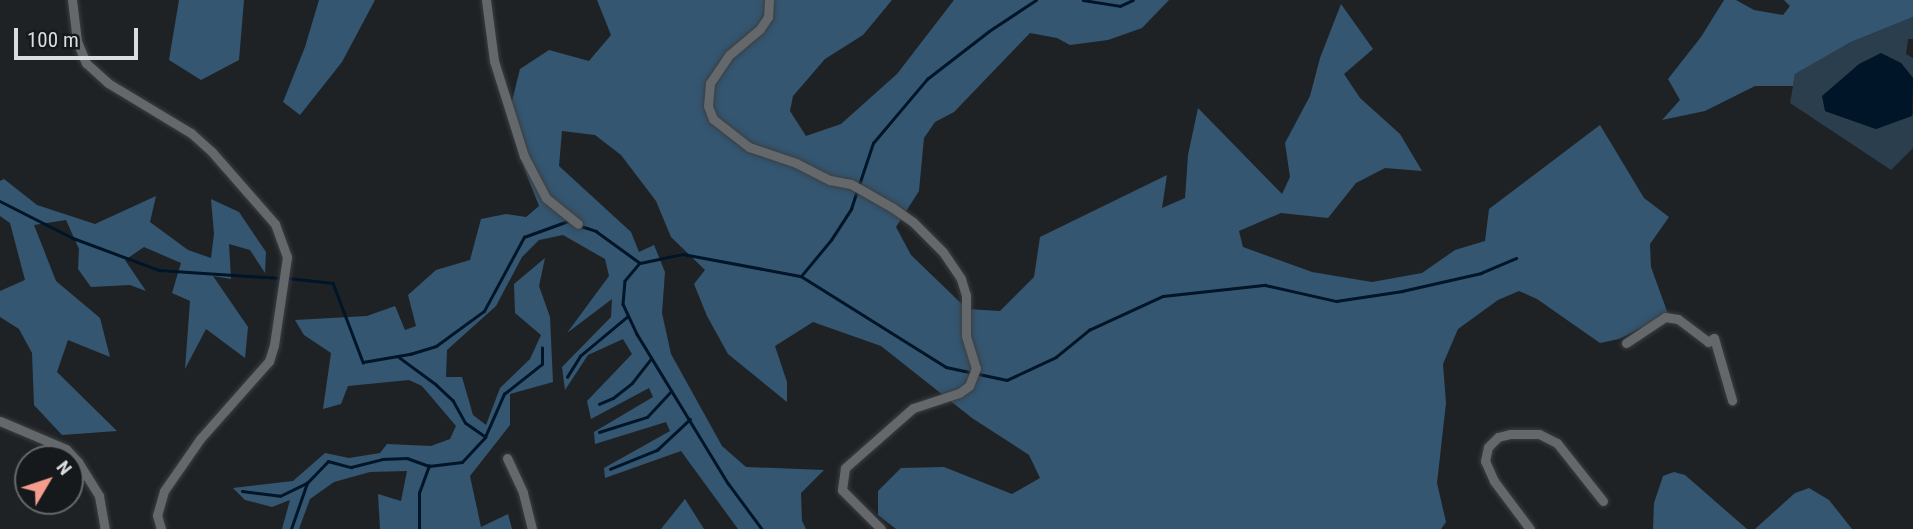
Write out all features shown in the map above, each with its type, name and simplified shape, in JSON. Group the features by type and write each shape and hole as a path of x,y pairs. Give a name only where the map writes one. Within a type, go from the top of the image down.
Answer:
{"street":[{"path":"72,0 77,41 86,63 108,83 191,133 221,162 275,224 283,239 287,271 268,362 259,376 207,430 164,491 157,515 160,529"},
{"path":"485,0 494,61 524,156 552,206 579,224"},
{"path":"769,0 768,17 760,29 729,55 710,83 708,106 713,120 750,147 796,163 830,180 851,184 870,194 919,229 943,252 961,279 969,318 966,336 976,368 969,386 959,393 913,408 845,468 842,490 881,529"},
{"path":"1626,343 1665,317 1678,319 1708,342 1714,338 1732,400"},
{"path":"0,421 66,449 78,462 99,496 105,529"},
{"path":"1530,529 1494,481 1485,461 1488,447 1498,438 1510,434 1539,434 1557,443 1604,501"},
{"path":"507,458 523,493 532,529"}],"shaded area":[{"path":"179,0 244,0 239,60 201,80 169,60"},
{"path":"319,0 375,0 342,62 300,115 283,102 305,47"},
{"path":"597,0 892,0 863,35 825,59 793,96 790,111 806,136 841,124 897,74 954,0 1169,0 1142,28 1108,40 1070,45 1057,38 1030,33 954,112 935,122 924,138 919,191 896,227 911,255 967,309 1000,311 1034,277 1040,237 1167,175 1162,208 1185,198 1188,155 1198,108 1282,194 1290,177 1285,143 1310,96 1320,58 1341,4 1373,49 1344,74 1360,98 1400,134 1422,171 1385,168 1356,183 1328,218 1281,213 1239,231 1243,247 1312,272 1372,282 1422,273 1455,250 1485,241 1489,209 1600,125 1644,198 1669,217 1650,244 1651,267 1668,314 1619,339 1600,343 1537,299 1519,291 1498,300 1458,329 1443,364 1446,403 1437,483 1446,522 1441,529 896,529 878,515 878,491 901,468 944,467 1012,494 1040,478 1029,455 972,418 881,346 813,322 775,346 787,382 787,402 728,354 707,316 694,284 705,270 671,237 656,201 621,155 595,135 562,131 559,166 631,232 639,252 654,245 665,272 662,313 671,354 722,446 746,467 824,470 801,493 802,521 806,529 738,529 681,451 605,478 604,468 670,431 666,422 595,444 594,432 653,397 649,388 591,419 587,401 632,354 623,339 588,355 565,390 562,367 611,317 612,299 567,333 609,276 605,259 563,235 539,240 522,257 496,306 447,350 446,377 462,377 473,415 486,425 500,388 530,359 541,335 515,313 514,284 545,258 539,286 550,317 553,382 510,394 510,425 470,476 481,527 508,514 512,529 380,529 378,494 401,501 407,471 370,472 334,482 310,499 299,529 282,529 290,500 272,507 245,500 233,488 293,481 325,453 349,458 380,453 387,444 431,446 450,439 456,426 422,386 409,380 348,386 341,404 323,409 331,353 304,335 295,320 367,316 395,306 405,330 416,326 408,295 436,270 470,260 481,219 506,214 526,217 539,206 523,165 509,113 520,69 549,50 589,61 611,35"},
{"path":"1724,0 1736,0 1754,10 1783,15 1790,6 1784,0 1913,0 1913,17 1851,42 1795,74 1793,86 1755,86 1705,111 1662,120 1680,100 1668,79 1701,37"},
{"path":"1913,17 1913,39 1908,39 1906,54 1913,58 1913,78 1901,63 1825,111 1876,129 1913,115 1913,148 1891,170 1790,103 1795,74 1851,42"},
{"path":"1881,53 1901,63 1913,78 1912,116 1876,129 1825,111 1822,96 1859,64"},
{"path":"4,179 37,205 95,224 156,196 150,222 188,250 211,258 214,234 211,199 239,212 266,252 265,273 250,250 229,244 231,279 213,276 248,327 245,358 206,329 185,369 190,301 172,293 181,263 144,247 125,260 146,291 130,285 91,287 78,269 79,249 66,220 34,225 56,281 100,318 110,357 68,340 57,372 117,431 62,435 34,405 32,353 19,329 0,317 0,291 25,280 10,223 0,216 0,181"},
{"path":"1674,472 1685,475 1747,529 1653,529 1654,503 1663,476"},
{"path":"1809,488 1829,500 1852,529 1755,529 1795,493"},
{"path":"685,499 704,529 661,529"}],"waterway":[{"path":"859,185 873,143 927,79 989,31 1036,0"},
{"path":"1083,0 1120,6 1133,0"},
{"path":"802,275 831,240 851,209 857,191"},
{"path":"0,201 73,238 159,270 281,278"},
{"path":"288,278 333,283 363,362 410,354 436,346 484,311 524,237 568,221"},
{"path":"581,226 596,231 640,263 625,281 623,304 637,334 728,483 762,529"},
{"path":"640,263 683,254 801,276 946,367 1007,380 1056,357 1089,330 1163,296 1265,285 1336,301 1402,291 1481,273 1516,258"},
{"path":"567,377 580,356 628,316"},
{"path":"485,437 504,394 542,364 542,348"},
{"path":"242,491 280,496 307,483 328,461 351,467 382,459 407,458 429,466 462,462 485,437 465,423 453,401 436,385 398,357"},
{"path":"599,404 613,398 632,383 651,359"},
{"path":"599,432 647,417 671,391"},
{"path":"610,469 657,450 690,419"},
{"path":"419,529 419,493 429,466"},
{"path":"291,529 307,483"}]}
